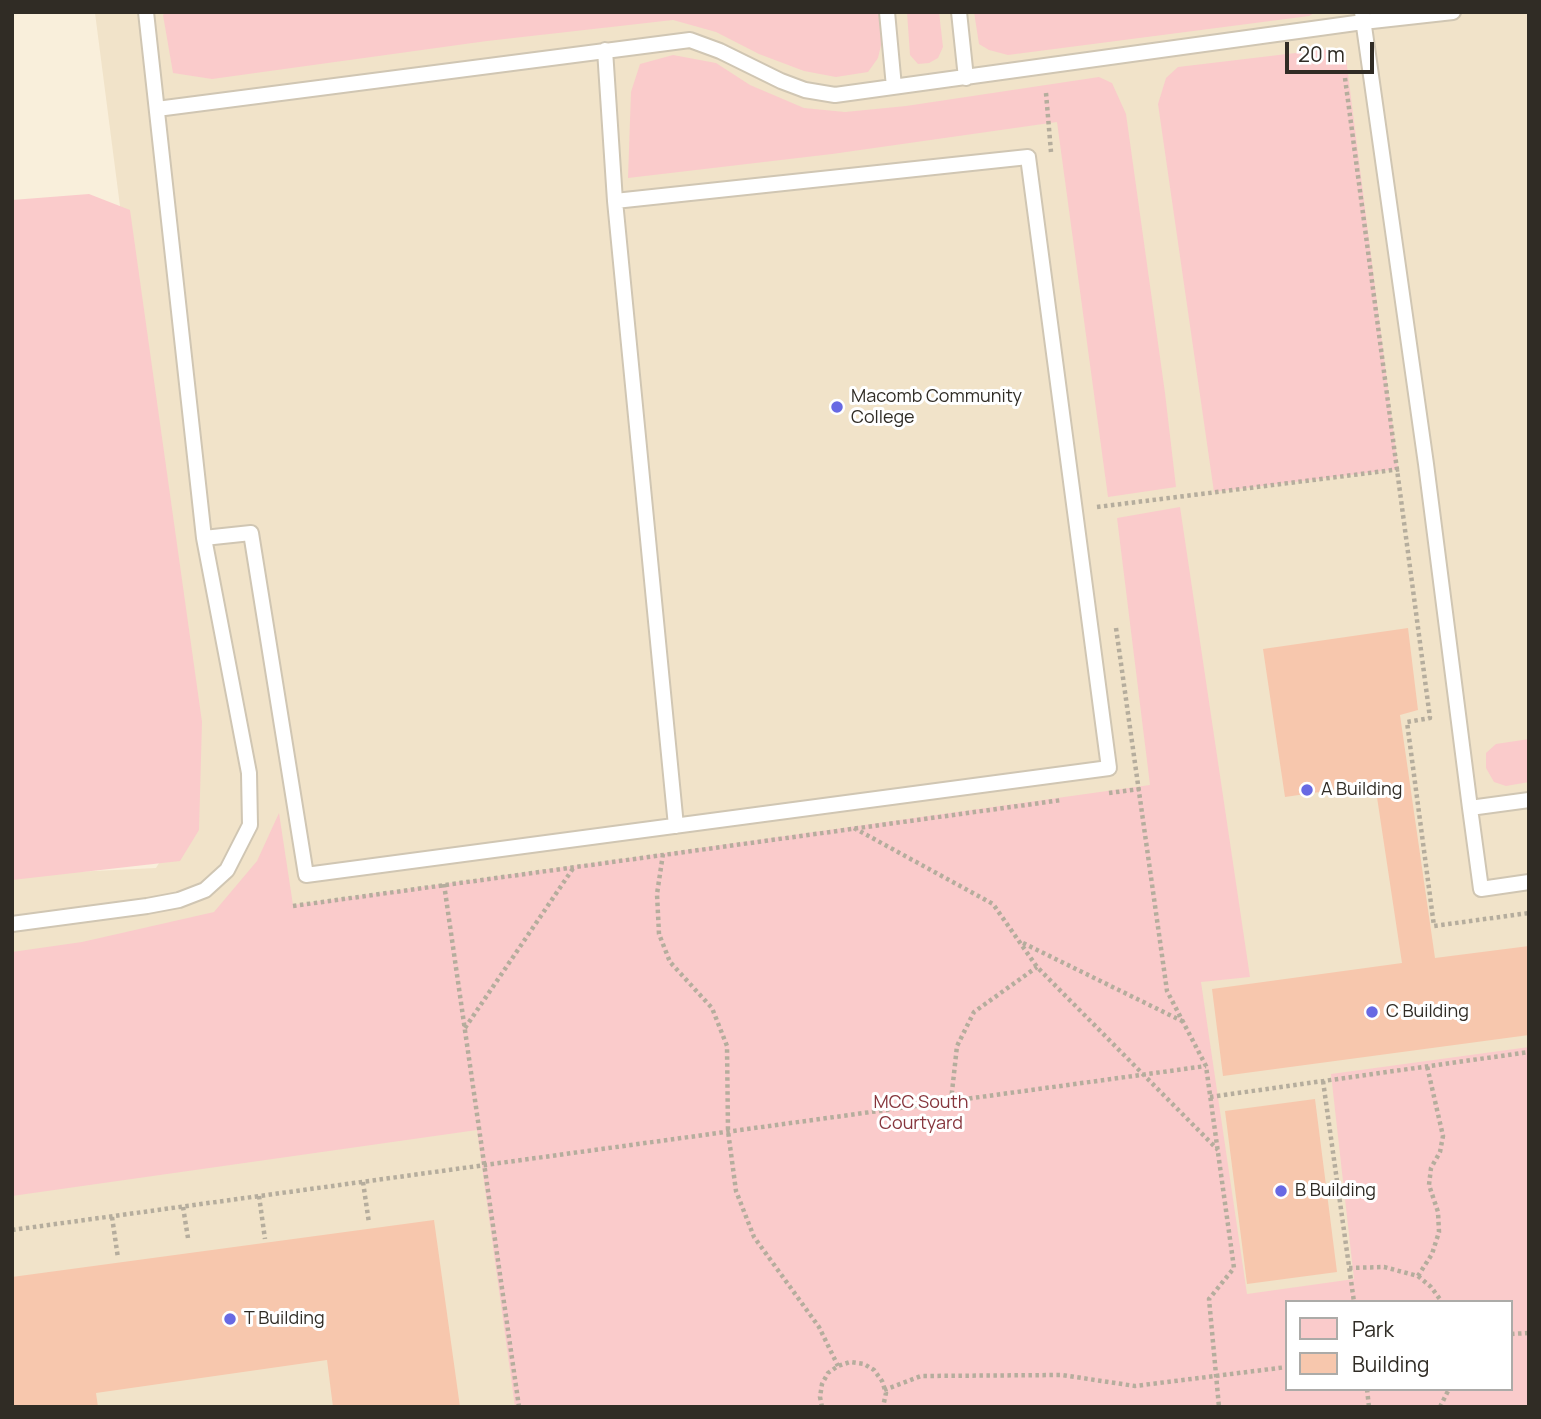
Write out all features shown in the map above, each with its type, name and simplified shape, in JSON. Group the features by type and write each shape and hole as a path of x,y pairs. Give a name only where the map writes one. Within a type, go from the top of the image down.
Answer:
{"lane":[{"path":"12,924 179,900 205,890 227,870 250,825 249,773 204,538 146,12"},
{"path":"887,12 894,87"},
{"path":"959,12 967,78"},
{"path":"158,108 691,40 781,81 805,90 835,95 967,78 1363,17 1453,12"},
{"path":"1363,17 1426,464 1481,889 1529,882"},
{"path":"605,50 615,201 676,826"},
{"path":"204,538 251,533 306,875 1109,768 1028,157 615,201"},
{"path":"1470,808 1529,800"}],"path":[{"path":"1345,78 1430,718 1407,722 1434,926 1529,913"},
{"path":"1046,93 1051,157"},
{"path":"1095,494 1097,508 1426,464"},
{"path":"1114,615 1167,991 1206,1066 1234,1268 1209,1299 1219,1407"},
{"path":"1099,794 1140,789"},
{"path":"293,905 1072,798"},
{"path":"853,828 993,904 1037,967 1217,1150"},
{"path":"663,854 657,894 659,934 670,962 712,1008 727,1046 728,1131 736,1191 754,1237 818,1326 838,1366"},
{"path":"464,1029 575,866"},
{"path":"444,884 519,1407"},
{"path":"1020,942 1183,1021"},
{"path":"950,1101 957,1046 974,1012 1037,967"},
{"path":"1210,1097 1529,1052"},
{"path":"12,1230 1206,1066"},
{"path":"1418,1276 1432,1254 1439,1232 1438,1212 1429,1185 1443,1136 1427,1066"},
{"path":"1323,1081 1354,1300"},
{"path":"363,1182 369,1223"},
{"path":"259,1196 265,1239"},
{"path":"183,1207 188,1238"},
{"path":"112,1217 118,1258"},
{"path":"1349,1268 1384,1267 1418,1276 1441,1300"},
{"path":"822,1407 821,1384 828,1373 850,1362 864,1364 874,1370 883,1381 883,1407"},
{"path":"884,1390 921,1376 1062,1375 1135,1386 1286,1367"},
{"path":"1440,1407 1448,1391"}],"shaded area":[{"name":"Macomb Community College","path":"1529,12 1529,1407 12,1407 12,875 156,868 197,801 95,13"}],"green space":[{"path":"166,12 886,12 888,15 878,58 868,72 836,77 804,71 759,54 716,32 673,20 487,41 212,79 173,73 163,15"},
{"path":"907,12 939,12 943,47 938,58 929,63 918,64 910,55"},
{"path":"974,12 1316,12 1309,16 1008,55 979,44"},
{"path":"1329,49 1346,58 1398,469 1214,492 1158,104 1166,78 1178,67"},
{"path":"673,55 716,63 750,85 804,108 845,112 906,106 1099,77 1112,83 1126,114 1176,487 1108,497 1057,122 832,154 628,178 631,92 640,64"},
{"path":"89,194 130,210 202,722 199,830 180,861 12,880 12,200"},
{"name":"MCC South Courtyard","path":"1180,507 1250,977 1201,982 1247,1294 1354,1279 1331,1074 1529,1047 1529,1407 515,1407 477,1130 12,1196 12,952 82,942 214,912 257,861 279,813 293,905 1150,785 1117,518"},
{"path":"1529,739 1529,782 1506,786 1494,782 1486,768 1486,753 1496,744"}],"building":[{"path":"1408,628 1418,710 1400,715 1435,958 1529,946 1529,1035 1223,1076 1212,989 1402,963 1375,784 1285,797 1263,649"},
{"name":"B Building","path":"1315,1099 1337,1272 1247,1284 1225,1111"},
{"name":"T Building","path":"434,1220 460,1407 333,1407 327,1360 96,1393 98,1407 12,1407 12,1277"}],"place":[{"name":"Macomb Community College","path":"837,407"},
{"name":"A Building","path":"1307,790"},
{"name":"C Building","path":"1372,1012"},
{"name":"B Building","path":"1281,1191"},
{"name":"T Building","path":"230,1319"}]}
